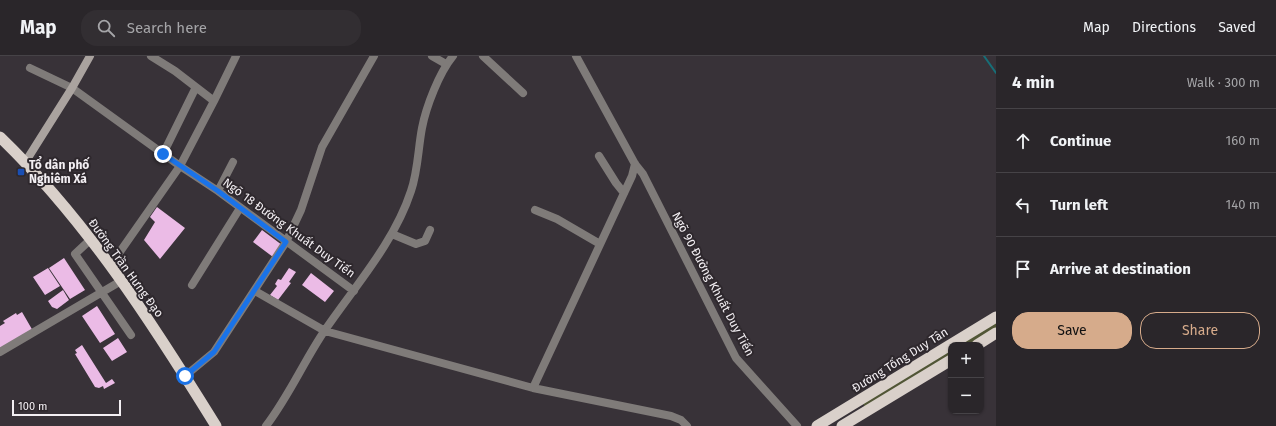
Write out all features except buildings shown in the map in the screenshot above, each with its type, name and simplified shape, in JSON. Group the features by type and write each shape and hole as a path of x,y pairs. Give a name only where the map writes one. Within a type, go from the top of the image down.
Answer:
{"highway":[{"name":"Đường Trần Hưng Đạo","path":"0,137 26,161 110,266 185,376 216,426"},
{"name":"Đường Tống Duy Tân","path":"817,426 996,317"},
{"path":"982,342 996,333"},
{"path":"842,426 948,362"},
{"path":"852,404 860,416"}],"main road":[{"path":"26,161 72,88 90,56"}],"street":[{"path":"151,56 214,101"},
{"path":"110,266 180,166 236,56"},
{"path":"185,376 214,352 286,242 300,210 322,147 374,56"},
{"path":"432,56 446,64"},
{"path":"266,426 300,376 325,331 392,234 411,192 418,163 423,124 440,75 446,64 453,56"},
{"path":"483,56 523,93"},
{"name":"Ngõ 90 Đường Khuất Duy Tiến","path":"576,56 635,164 643,174 736,358 797,426"},
{"name":"Ngõ 18 Đường Khuất Duy Tiến","path":"30,68 72,88 180,166 218,191 354,291"},
{"path":"163,154 196,87"},
{"path":"599,156 616,183 624,192"},
{"path":"218,191 233,162"},
{"path":"534,388 632,176 635,164"},
{"path":"192,285 240,208"},
{"path":"535,210 557,219 600,244"},
{"path":"392,234 416,244 425,241 430,230"},
{"path":"90,240 75,254 131,335"},
{"path":"0,352 121,281"},
{"path":"255,291 325,331 534,388 671,416 681,420 687,426"}],"green space":[{"path":"996,321 996,328 974,342 961,342"},
{"path":"948,350 948,358 865,407 862,402"}],"waterway":[{"path":"984,56 996,73"}],"place":[{"name":"Tổ dân phố Nghiêm Xá","path":"21,172"}],"route":[{"path":"163,154 218,191 286,242 214,352 185,376"}]}
